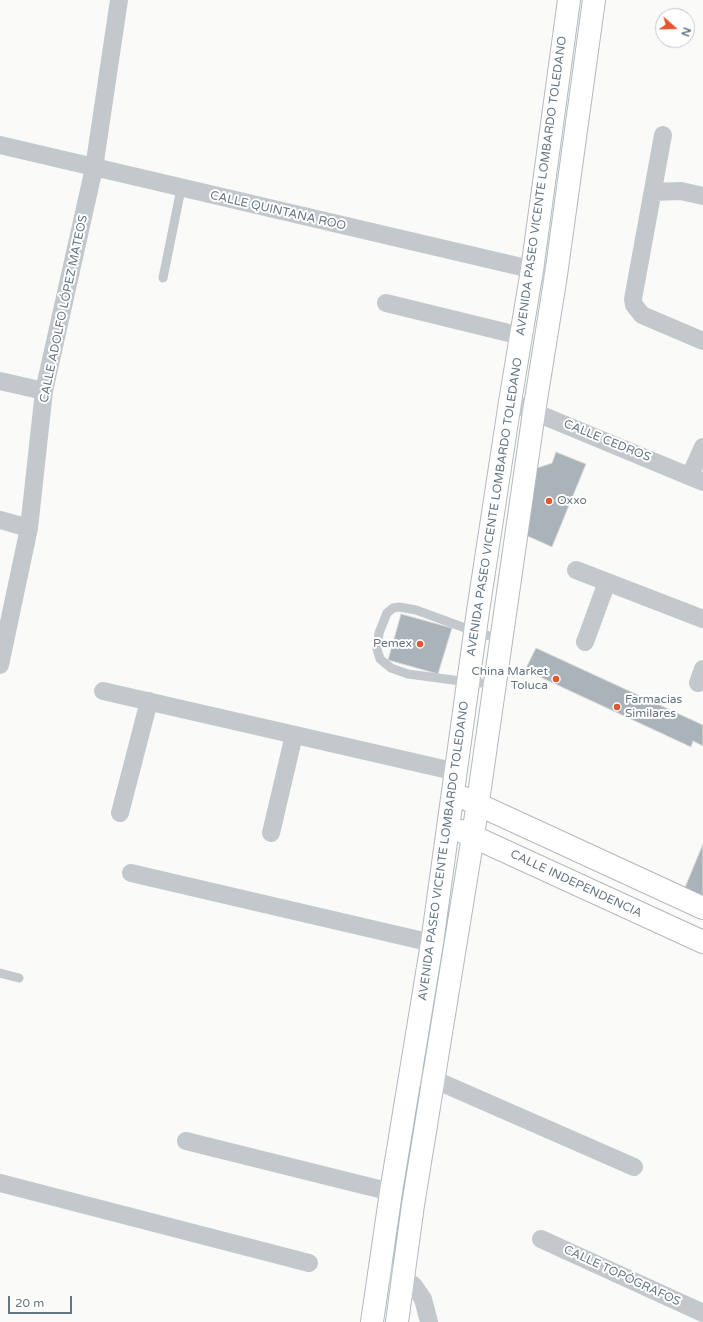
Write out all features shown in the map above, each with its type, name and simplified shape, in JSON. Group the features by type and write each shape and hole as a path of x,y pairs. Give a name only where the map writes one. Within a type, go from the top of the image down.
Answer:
{"main road":[{"name":"AVENIDA PASEO VICENTE LOMBARDO TOLEDANO","path":"372,1322 391,1192 432,943 457,772 468,682 510,402 532,270 569,0"},
{"name":"AVENIDA PASEO VICENTE LOMBARDO TOLEDANO","path":"397,1322 433,1079 477,804 500,639 556,275 594,0"},
{"path":"454,793 703,908"},
{"name":"CALLE INDEPENDENCIA","path":"449,825 703,942"}],"street":[{"name":"CALLE ADOLFO LÓPEZ MATEOS","path":"0,665 6,610 29,528 44,391 94,168 119,0"},
{"path":"663,134 654,192 633,299 634,305 642,315 703,341"},
{"name":"CALLE QUINTANA ROO","path":"0,145 556,275"},
{"path":"654,192 681,191 703,196"},
{"path":"386,303 521,336"},
{"path":"0,381 44,391"},
{"name":"CALLE CEDROS","path":"510,402 697,479"},
{"path":"697,479 703,447"},
{"path":"0,520 29,528"},
{"path":"576,570 703,619"},
{"path":"585,642 607,582"},
{"path":"103,691 457,772"},
{"path":"120,813 149,702"},
{"path":"271,833 294,735"},
{"path":"131,874 432,943"},
{"path":"410,1076 433,1079 634,1167"},
{"path":"186,1141 391,1192"},
{"path":"0,1183 309,1263"},
{"name":"CALLE TOPÓGRAFOS","path":"542,1240 703,1313"},
{"path":"379,1271 403,1277 414,1286 423,1299 429,1322"}],"lane":[{"path":"163,278 181,188"},
{"path":"494,684 408,674 391,668 380,659 377,649 379,633 387,613 393,608 399,607 416,610 476,632 500,639"},
{"path":"0,973 19,978"}],"building":[{"name":"Oxxo","path":"556,452 586,464 552,547 523,534 534,469 552,463"},
{"name":"Pemex","path":"401,614 452,628 438,674 388,660"},
{"path":"536,648 703,725 703,746 693,741 691,747 525,670"},
{"path":"703,844 703,901 683,892"}],"place":[{"name":"Oxxo","path":"549,501"},
{"name":"Pemex","path":"420,644"},
{"name":"China Market Toluca","path":"556,679"},
{"name":"Farmacias Similares","path":"617,707"}]}
